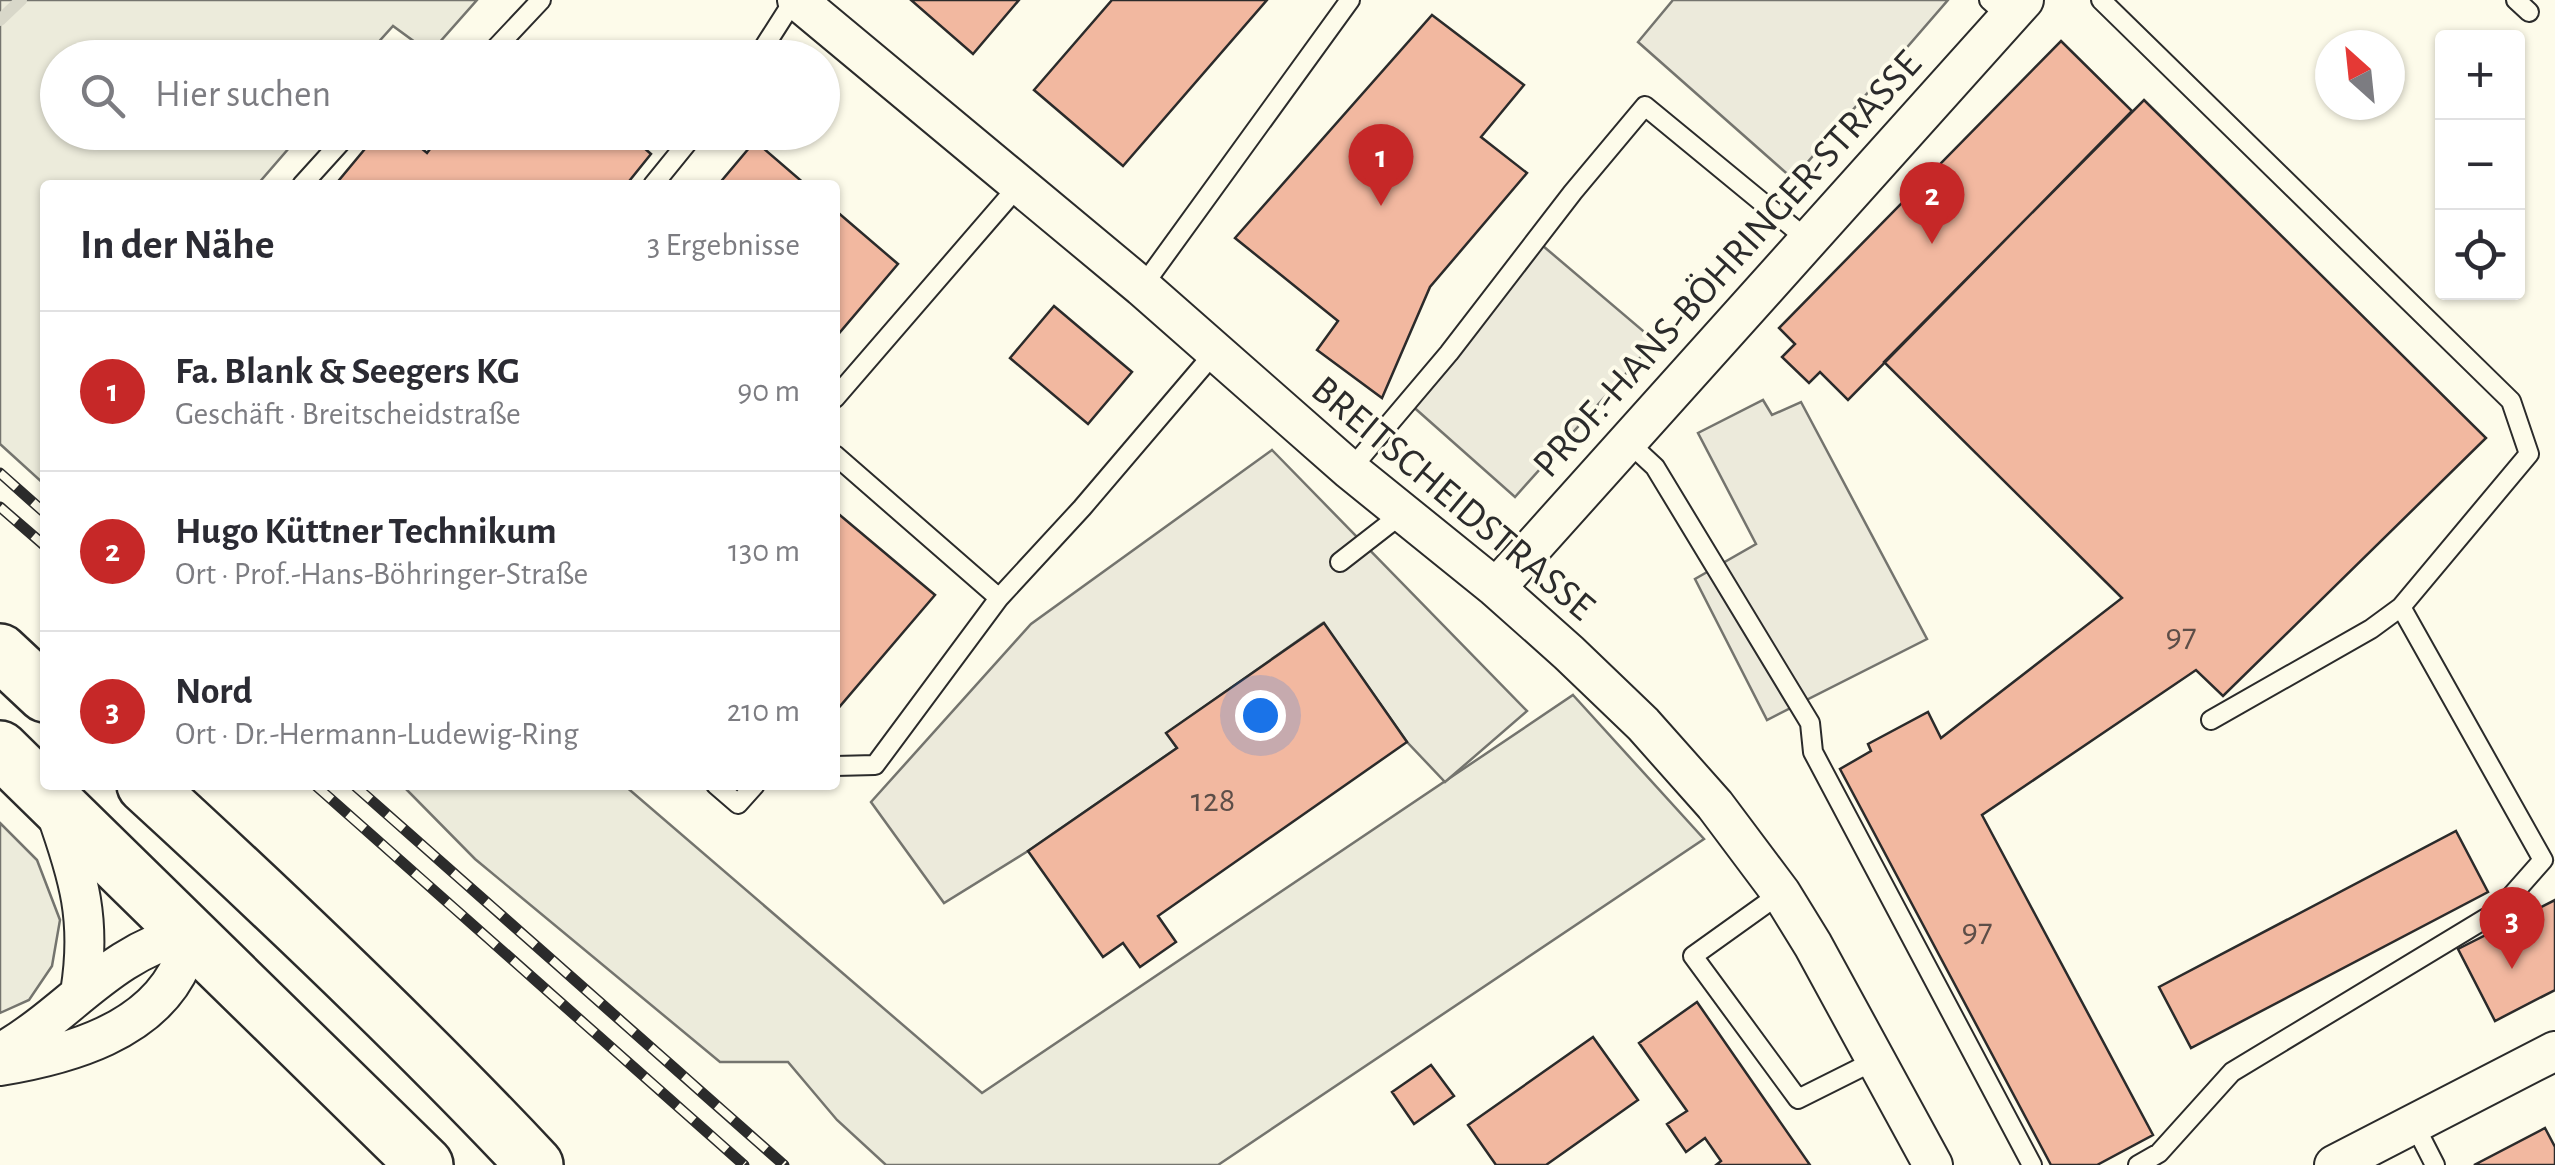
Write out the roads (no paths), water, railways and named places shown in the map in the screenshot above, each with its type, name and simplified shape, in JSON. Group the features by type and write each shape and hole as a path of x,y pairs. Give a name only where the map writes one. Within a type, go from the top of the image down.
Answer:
{"main road":[{"path":"0,652 40,689"},
{"path":"0,750 40,787"},
{"path":"43,790 425,1165"},
{"path":"150,790 294,924 534,1165"},
{"path":"189,933 198,898 199,835"},
{"path":"189,933 294,924"}],"street":[{"name":"BREITSCHEIDSTRASSE","path":"810,4 1350,470 1496,588 1643,724 1781,892 1933,1165"},
{"name":"PROF.-HANS-BÖHRINGER-STRASSE","path":"1496,588 1808,240 2007,6"},
{"path":"52,798 82,894 86,962 80,993"},
{"path":"0,1052 54,1018 106,971 136,952 189,933 182,962 164,994 142,1015 114,1032 72,1049 0,1066"},
{"path":"2334,1165 2555,1050"}],"lane":[{"path":"503,40 541,0"},
{"path":"1142,287 1350,0"},
{"path":"2102,0 2511,401 2529,454 2401,606 2372,629 2211,720"},
{"path":"775,40 810,4"},
{"path":"1350,470 1449,353 1645,106 1808,240"},
{"path":"307,180 334,150"},
{"path":"657,180 681,150"},
{"path":"840,392 1020,184"},
{"path":"840,766 875,765 999,598 1082,508 1214,352"},
{"path":"1628,441 1655,467 1810,723 1813,752 2032,1165"},
{"path":"840,460 999,598"},
{"path":"1340,562 1404,513"},
{"path":"2138,1165 2159,1153 2232,1072 2498,912 2543,860 2401,606"},
{"path":"722,790 738,804 751,790"},
{"path":"1781,892 1692,956 1798,1099 1876,1060"},
{"path":"2414,1124 2435,1165"}],"waterway":[{"path":"0,20 21,0"}],"railway":[{"path":"0,473 40,509"},
{"path":"0,507 40,542"},
{"path":"321,790 744,1165"},
{"path":"360,790 784,1165"}],"place":[{"name":"Fa. Blank & Seegers KG","path":"1381,206"},
{"name":"Hugo Küttner Technikum","path":"1932,244"},
{"name":"Nord","path":"2512,969"}]}
